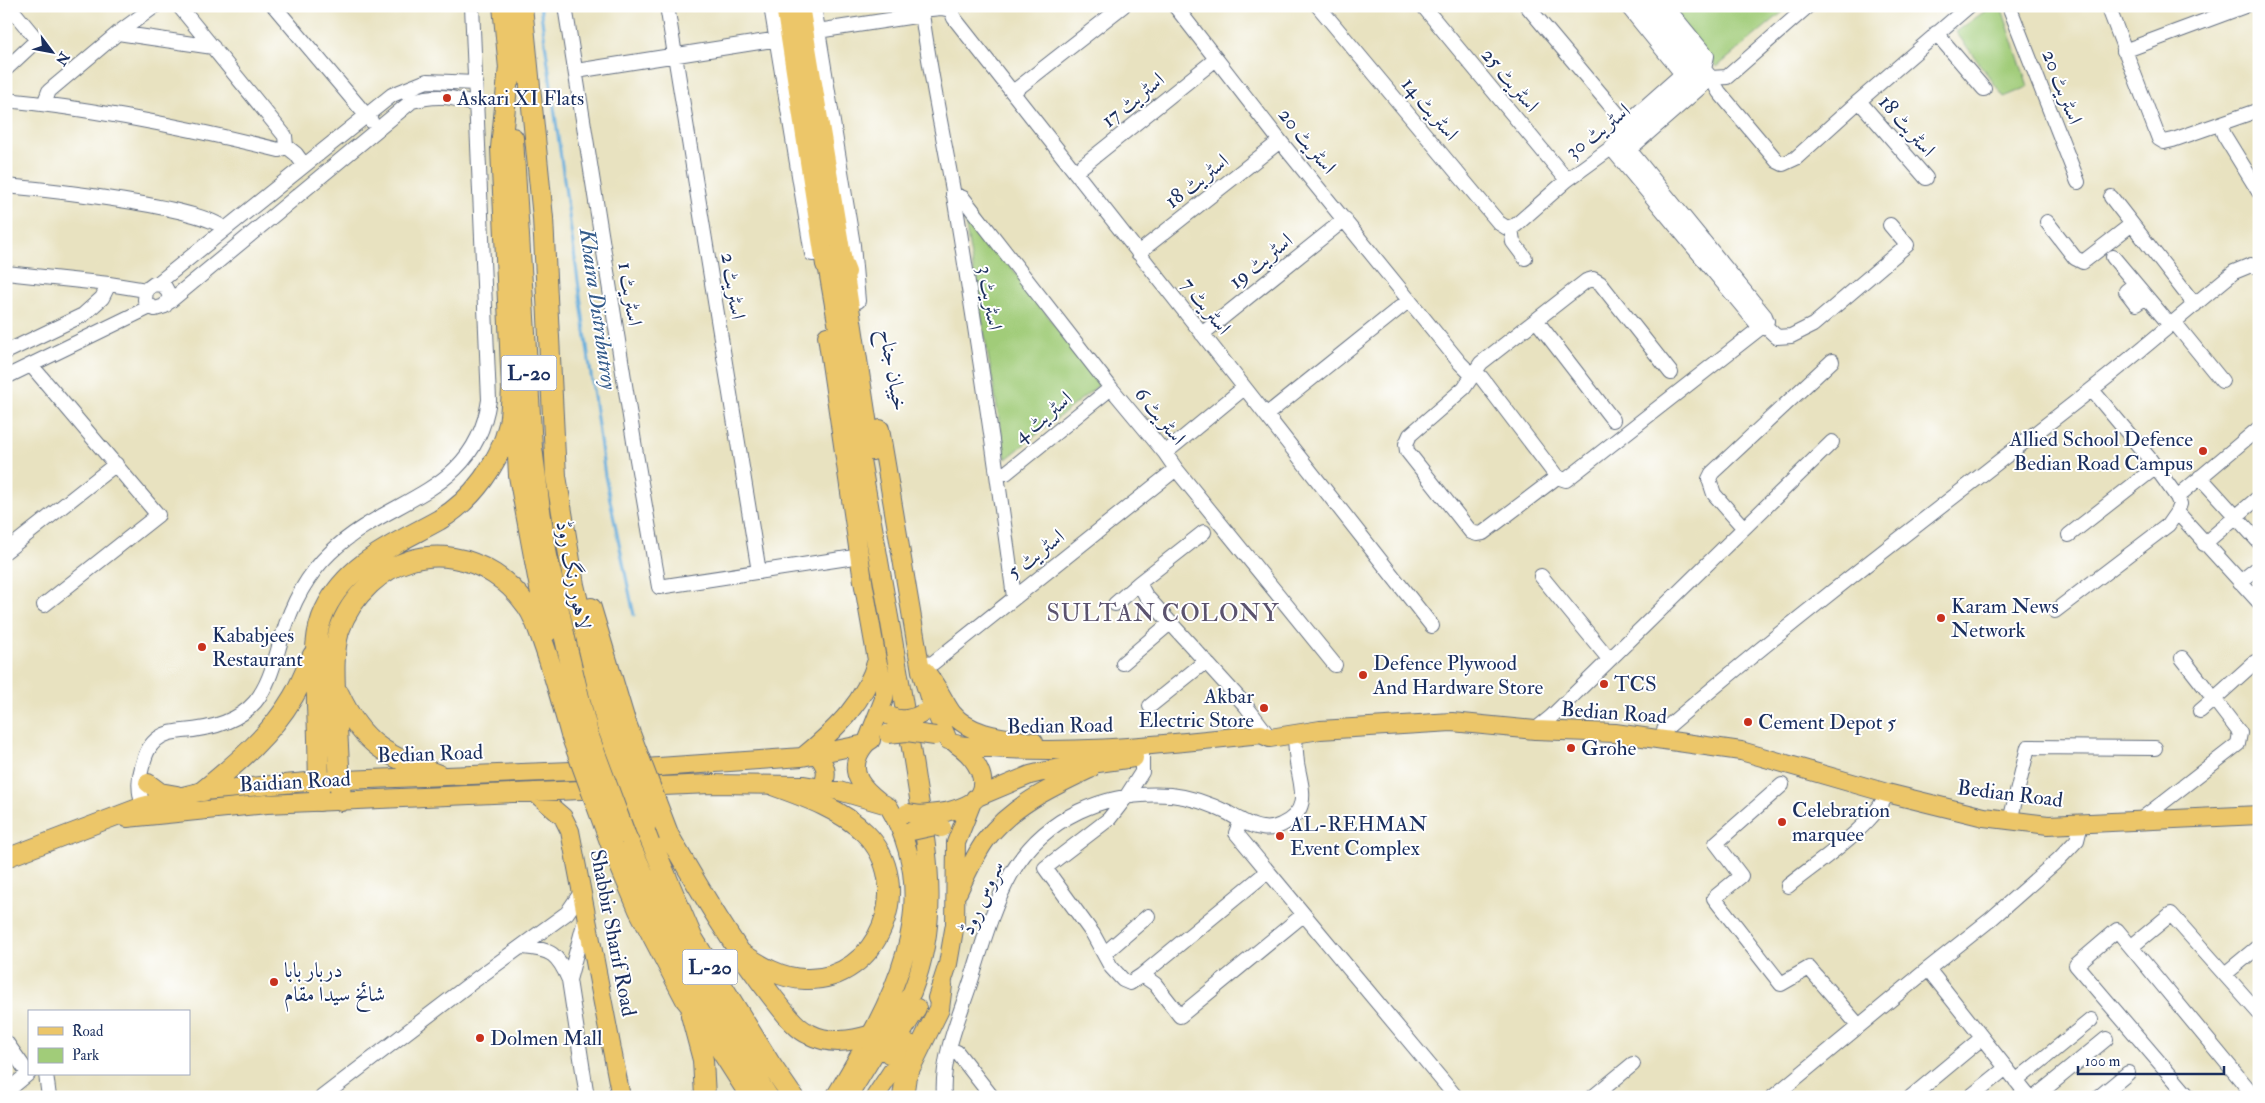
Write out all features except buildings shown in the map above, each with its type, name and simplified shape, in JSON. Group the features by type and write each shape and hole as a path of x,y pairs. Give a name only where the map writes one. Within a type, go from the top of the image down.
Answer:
{"highway":[{"name":"لاہور رنگ روڈ","path":"503,6 509,66 532,447 547,556 568,652 580,735 619,841 721,1024 768,1097"},
{"name":"لاہور رنگ روڈ","path":"522,6 544,218 553,443 563,526 586,643 616,722 645,827 692,937 771,1065 793,1097"},
{"path":"509,66 501,148 512,390 519,476 555,677"},
{"path":"193,793 252,750 276,724 300,685 314,653 325,610 337,591 356,569 386,548 441,519 471,495 495,459 504,440 509,423 512,390"},
{"path":"341,802 335,686 336,648 339,632 352,604 365,589 388,570 414,559 448,557 480,565 492,572 516,592 536,621 555,677 580,735"},
{"path":"314,653 319,802"},
{"path":"335,686 356,727 378,748 398,759 439,775"},
{"path":"616,722 669,836 701,892 739,952 783,1010 807,1034 823,1039 843,1041 872,1035"},
{"path":"739,952 759,965 789,977 805,980 833,975 852,965 870,947 886,917 890,904 890,887 884,860 879,850 864,832 830,809 775,786"},
{"path":"619,841 640,910 686,1000 701,1019 751,1097"},
{"path":"903,1097 906,1076 939,1010 942,985"},
{"path":"686,1000 703,1060 705,1097"},
{"path":"896,1097 898,1082 906,1076"},
{"path":"906,1076 912,1085 911,1097"}],"main road":[{"name":"خیبان جناح","path":"785,6 797,35 843,262 858,301 921,668 929,697 947,740"},
{"name":"خیبان جناح","path":"800,6 797,35 825,253 828,338 860,556 877,660 883,678 884,699 866,743"},
{"path":"825,253 904,704 928,863 930,892 928,936 919,974 912,992 848,1097"},
{"path":"843,262 860,384 940,860 942,890 937,947 926,987 911,1019 863,1097"},
{"path":"822,787 826,768 823,761 809,755 847,717 868,683 877,660"},
{"path":"884,699 888,704 890,716 908,718 923,712 925,704 918,678 921,668 935,681 952,712 964,724 983,732 1038,743 1049,749"},
{"name":"Bedian Road","path":"947,740 1020,751 1049,749 1142,752 1261,734 1270,738 1295,733 1382,725 1452,722 1535,730 1614,733 1741,750 1887,793 1984,818 2048,825 2259,815"},
{"path":"835,1097 872,1035 894,990 912,927 912,863 904,835 886,805 868,791 856,774 856,760 866,743 888,734 916,732 947,740 972,757 980,769 980,788 960,828 956,843 957,886 953,941 942,985 921,1026 876,1097"},
{"name":"Bedian Road","path":"9,852 107,820 151,811 193,793 319,781 652,768 809,755 866,743"},
{"path":"1018,780 1011,768 1014,758 1020,751"},
{"path":"913,896 918,891 918,882 910,835 912,831 935,826 973,800 1018,780 1055,769 1106,762 1142,752"},
{"path":"957,886 976,856 999,826 1018,808 1042,793 1106,762"},
{"path":"148,783 160,792 193,793"},
{"name":"Baidian Road","path":"151,811 711,784 775,786"},
{"path":"775,786 804,785 822,787 886,805 907,813 926,815 944,820"},
{"name":"Shabbir Sharif Road","path":"534,792 563,818 570,831 621,1097"},
{"path":"944,820 950,867 957,886"}],"street":[{"path":"44,104 49,91 118,32 155,6"},
{"path":"179,6 285,136 286,146 296,154 304,165"},
{"path":"274,6 377,130"},
{"path":"151,811 139,783 142,765 149,748 163,735 172,731 211,728 234,720 246,712 255,702 269,678 293,607 313,572 343,540 442,481 457,468 472,449 482,430 489,400 472,6"},
{"name":"اسٹریٹ 1","path":"565,6 634,448 659,587 759,572"},
{"name":"اسٹریٹ 2","path":"667,6 759,572"},
{"path":"771,6 797,35 854,246 858,301"},
{"path":"797,35 814,6"},
{"path":"1013,92 1123,6"},
{"name":"اسٹریٹ 20","path":"1175,6 1408,301 1463,367 1472,374 1481,377 1557,477"},
{"name":"اسٹریٹ 14","path":"1318,6 1499,223 1514,227"},
{"name":"اسٹریٹ 25","path":"1423,6 1567,180"},
{"path":"1527,6 1626,124"},
{"path":"1626,6 1682,74 1704,77 1726,77 1808,6"},
{"path":"1640,6 1719,92 1777,161 1783,164 1796,158 1858,101 1969,6"},
{"path":"1653,6 1704,77"},
{"path":"1625,150 1705,94 1704,77 1707,56 1666,6"},
{"name":"اسٹریٹ 20","path":"2009,6 2078,182"},
{"path":"2108,6 2159,140 2168,142 2259,110"},
{"path":"2124,52 2245,6"},
{"path":"576,71 797,35 921,10 952,8"},
{"name":"اسٹریٹ 7","path":"952,8 954,18 1432,626"},
{"path":"6,69 36,40 16,9"},
{"name":"اسٹریٹ 3","path":"921,10 936,106 954,194 998,473 1014,597"},
{"path":"118,32 212,47"},
{"path":"1936,33 1984,89"},
{"name":"اسٹریٹ 17","path":"1075,172 1216,59"},
{"path":"1682,74 1620,129 1618,136 1625,150 1757,324 1764,326 1775,336 1780,337 1791,336 1813,325 1907,245 1890,225"},
{"name":"اسٹریٹ 30","path":"1514,227 1567,180 1625,150 1704,77"},
{"path":"6,369 150,295 224,230 365,114 392,95 427,81 476,83"},
{"path":"6,273 109,284 150,295 160,309 412,101 430,96 458,98 477,106"},
{"path":"6,100 95,111 203,132 279,150 286,146"},
{"name":"اسٹریٹ 18","path":"1858,101 1926,178"},
{"path":"2220,124 2224,136 2259,192"},
{"name":"اسٹریٹ 18","path":"1138,253 1280,141"},
{"path":"1625,150 1650,166"},
{"path":"6,186 98,196 159,208 216,222 224,230"},
{"name":"اسٹریٹ 6","path":"954,194 963,198 1111,388 1165,453 1176,470 1336,665"},
{"path":"2111,197 2195,305"},
{"name":"اسٹریٹ 19","path":"1202,334 1345,219"},
{"path":"2047,222 2075,258 2081,262 2090,258 2132,224"},
{"path":"1514,227 1512,242 1525,258"},
{"path":"2113,257 2135,284 2126,291 2136,304 2146,297 2222,381"},
{"path":"1662,738 1664,730 1722,681 1976,478 2092,390 2234,272 2251,265 2259,267"},
{"path":"1671,373 1600,283 1593,279 1586,281 1481,363 1464,388 1410,435 1406,444 1407,451 1471,532 1483,534 1557,477 1562,480 1570,479 1764,326"},
{"path":"6,352 83,315 102,298 109,284"},
{"path":"6,377 31,365 164,285 170,296 169,302"},
{"path":"1266,415 1408,301"},
{"path":"1536,320 1613,420"},
{"path":"1743,527 1714,494 1709,479 1712,473 1832,361"},
{"path":"31,365 158,515 44,605"},
{"name":"اسٹریٹ 4","path":"998,473 1006,473 1111,388"},
{"path":"1165,453 1244,388"},
{"path":"2055,611 2168,525 2180,504 2177,496 2156,467 2092,390"},
{"path":"2177,496 2259,428"},
{"path":"1535,730 1551,717 1609,658 1832,442"},
{"path":"6,551 116,464"},
{"path":"2069,535 2156,467"},
{"name":"اسٹریٹ 5","path":"921,668 933,663 1176,470"},
{"path":"2200,477 2259,542"},
{"path":"2204,544 2259,497"},
{"path":"2177,512 2204,544 2259,602"},
{"path":"1115,604 1204,532"},
{"path":"759,572 860,556"},
{"path":"2240,582 2259,567"},
{"path":"1541,576 1609,658"},
{"path":"1139,583 1146,596 1246,706 1270,738"},
{"path":"1123,663 1170,623"},
{"path":"2140,821 2238,744 2240,733 2182,658"},
{"path":"1150,706 1206,661"},
{"path":"2200,711 2257,662"},
{"name":"سروس روڈ","path":"944,1097 944,1077 949,1050 994,913 1005,885 1019,862 1039,838 1064,818 1094,804 1126,797 1169,795 1184,797 1210,805 1262,828 1272,828 1288,821 1299,807 1303,790 1295,733"},
{"path":"2010,820 2028,747 2156,748"},
{"path":"1142,752 1142,772 1126,797 1109,818 1045,868 1105,953 1110,967 1123,980 1130,983 1142,975 1267,872"},
{"path":"142,765 148,783 151,811"},
{"path":"1782,785 1716,843 1741,876 1714,898 1781,984 1809,968 1859,1026"},
{"path":"1788,886 1872,818 1883,803 1887,793"},
{"path":"1241,820 1236,833 1456,1097"},
{"path":"1773,1097 1928,968 1991,919 2059,859 2077,840 2080,824"},
{"path":"322,1097 467,986 567,914 582,891"},
{"path":"2131,947 2171,914 2259,1013"},
{"path":"1142,975 1155,984 1180,1016 1303,915"},
{"path":"569,980 586,916"},
{"path":"1105,953 1148,916"},
{"path":"2189,1097 2076,966 2117,930 2256,1097"},
{"path":"2225,974 2259,946"},
{"path":"522,947 541,949 554,954 559,959 569,980 588,1097"},
{"path":"1928,968 2029,1096 2106,1039"},
{"path":"2016,1081 2092,1020"},
{"path":"1911,1097 1982,1038"},
{"path":"6,1042 28,1073 6,1092"},
{"path":"949,1050 956,1052 992,1097"},
{"path":"1592,1097 1634,1064"},
{"path":"1970,1097 2006,1068"},
{"path":"2099,1097 2128,1073"},
{"path":"46,1076 49,1097"}],"green space":[{"path":"1666,6 1790,6 1717,67"},
{"path":"1992,6 2001,6 2028,87 2004,97 1956,32"},
{"path":"961,199 1099,385 1006,459"}],"waterway":[{"name":"Khaira Distributroy","path":"540,6 605,476 634,615"}],"place":[{"name":"Askari XI Flats","path":"447,98"},
{"name":"Allied School Defence Bedian Road Campus","path":"2203,451"},
{"name":"Karam News Network","path":"1941,618"},
{"name":"Kababjees Restaurant","path":"202,647"},
{"name":"Defence Plywood And Hardware Store","path":"1363,675"},
{"name":"TCS","path":"1604,684"},
{"name":"Akbar Electric Store","path":"1264,708"},
{"name":"Cement Depot 5","path":"1748,722"},
{"name":"Grohe","path":"1571,748"},
{"name":"Celebration marquee","path":"1782,822"},
{"name":"AL-REHMAN Event Complex","path":"1280,836"},
{"name":"دربار بابا شائخ سیدا مقام","path":"274,982"},
{"name":"Dolmen Mall","path":"480,1038"}],"district":[{"name":"SULTAN COLONY","path":"1163,613"}]}
